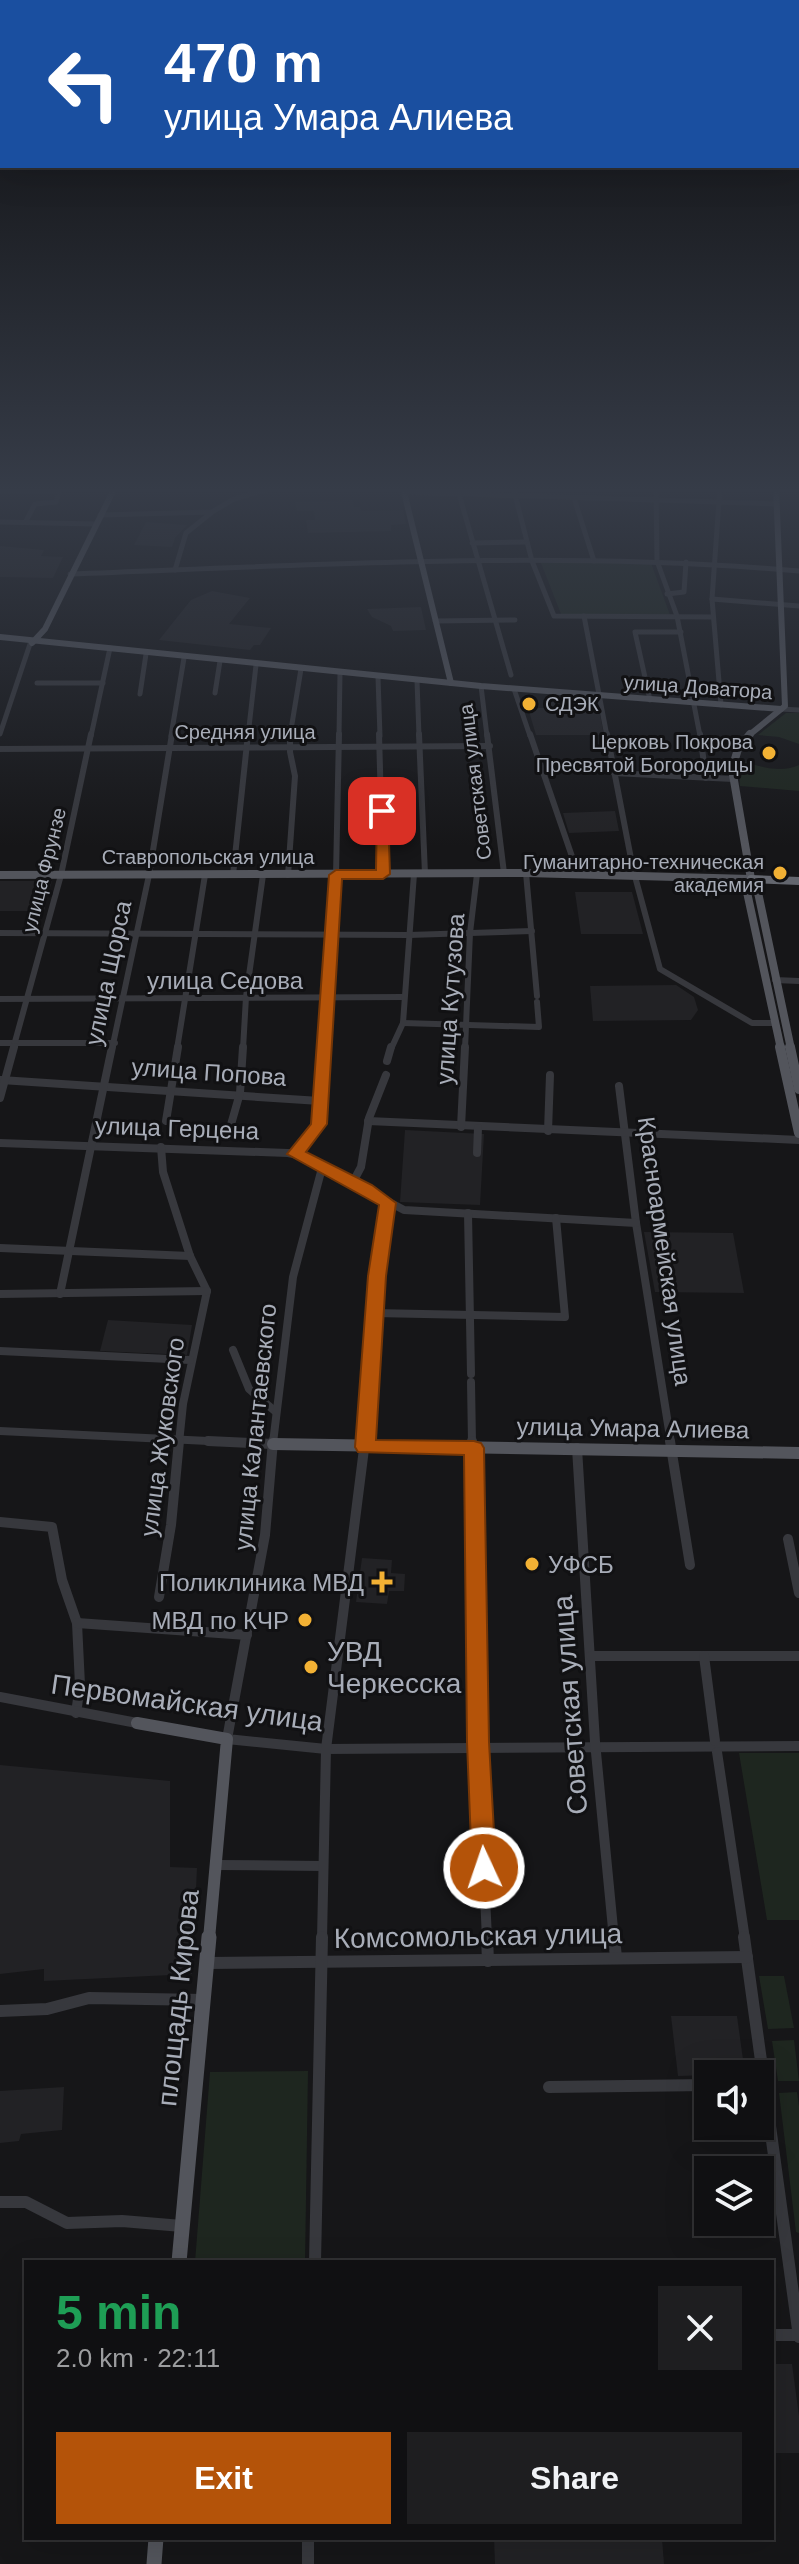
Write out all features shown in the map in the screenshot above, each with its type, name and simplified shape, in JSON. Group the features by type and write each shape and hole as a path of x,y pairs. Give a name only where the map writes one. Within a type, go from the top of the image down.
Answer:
{"highway":[{"name":"Ставропольская улица","path":"751,879 799,881"}],"main road":[{"path":"32,641 52,607"},
{"path":"431,607 449,682"},
{"path":"782,607 785,706 739,748 733,762 733,779 751,879 756,883 799,1089"},
{"name":"улица Доватора","path":"0,637 481,686 781,709"},
{"name":"улица Доватора","path":"110,649 449,682"},
{"name":"Ставропольская улица","path":"0,875 526,873 751,879"},
{"path":"751,879 745,883 799,1133"},
{"name":"улица Умара Алиева","path":"273,1444 799,1453"},
{"name":"Первомайская улица","path":"137,1723 227,1739"},
{"name":"площадь Кирова","path":"179,2260 209,1963 227,1739"},
{"path":"154,2564 156,2540"}],"street":[{"path":"491,607 511,675"},
{"path":"550,607 554,616 713,617"},
{"path":"673,607 696,703 706,778"},
{"path":"712,607 721,705"},
{"path":"584,616 634,876 660,969 752,1023 776,1023"},
{"path":"435,621 515,620"},
{"path":"650,700 635,632 681,632"},
{"path":"0,734 32,641"},
{"name":"улица Фрунзе","path":"0,1098 61,875 110,649"},
{"path":"140,694 146,654"},
{"name":"улица Щорса","path":"60,1294 149,875 184,658"},
{"path":"215,693 220,661"},
{"path":"233,875 256,665"},
{"path":"288,875 295,776 289,767 290,747 301,669"},
{"path":"445,672 449,682"},
{"path":"296,1154 319,1124 336,875 340,673"},
{"path":"378,677 383,874"},
{"path":"417,681 425,874"},
{"path":"37,683 103,683"},
{"name":"Советская улица","path":"481,686 504,873"},
{"path":"514,689 578,874"},
{"name":"улица Доватора","path":"781,709 799,710"},
{"name":"Средняя улица","path":"0,749 490,746"},
{"path":"614,773 733,779"},
{"name":"Советская улица","path":"464,1026 539,1027 526,873"},
{"path":"387,1061 395,1035 403,1023 414,874"},
{"name":"улица Кутузова","path":"461,1127 464,1026 477,874"},
{"path":"166,1121 205,875"},
{"path":"230,1128 240,1093 246,997 263,875"},
{"path":"0,933 409,935 532,931"},
{"path":"775,980 799,981"},
{"name":"улица Седова","path":"0,999 403,997"},
{"path":"403,1023 464,1026"},
{"path":"0,1043 115,1043"},
{"path":"353,1182 360,1172 368,1121 385,1088 386,1075"},
{"path":"548,1131 550,1075"},
{"name":"улица Попова","path":"3,1080 240,1093 320,1101"},
{"name":"Красноармейская улица","path":"619,1086 636,1223 690,1565"},
{"path":"368,1121 799,1140"},
{"path":"477,1153 478,1128"},
{"name":"улица Герцена","path":"0,1143 296,1154 404,1210 636,1223"},
{"path":"0,1294 207,1291 190,1256 163,1172 161,1147"},
{"name":"улица Калантаевского","path":"227,1739 265,1535 293,1277 322,1168"},
{"path":"315,2260 326,1749 365,1447 374,1313 388,1203"},
{"path":"468,1213 478,1747 488,1961"},
{"path":"374,1313 565,1317 556,1218"},
{"path":"0,1248 190,1256"},
{"name":"улица Жуковского","path":"159,1597 171,1525 190,1360 207,1291"},
{"path":"233,1350 249,1389 276,1412"},
{"path":"0,1351 190,1360"},
{"name":"улица Умара Алиева","path":"0,1431 273,1444"},
{"name":"Советская улица","path":"577,1448 595,1745 616,1958"},
{"path":"0,1522 52,1527 62,1580 77,1623 80,1685 76,1713"},
{"path":"788,1539 799,1593"},
{"path":"77,1623 247,1635"},
{"path":"591,1656 799,1656"},
{"path":"704,1656 760,2060"},
{"name":"Первомайская улица","path":"0,1697 137,1723"},
{"name":"Первомайская улица","path":"227,1739 326,1749 799,1746"},
{"path":"217,1865 323,1866"},
{"name":"Комсомольская улица","path":"209,1963 747,1957"},
{"path":"0,2011 47,2009 89,1998 204,2000"},
{"path":"549,2087 694,2085"},
{"path":"771,2140 799,2336 774,2335"},
{"path":"0,2202 26,2202 67,2223 122,2221 182,2226"},
{"path":"308,2540 308,2564"}],"shaded area":[{"path":"186,607 243,607 229,624 271,628 260,645 254,645 250,650 159,640"},
{"path":"421,607 426,630 393,631 391,626 372,617 367,609"},
{"path":"558,607 667,607 670,615 561,614"},
{"path":"545,698 594,702 598,705 604,735 536,735 528,708 546,708"},
{"path":"786,713 799,713 799,744 779,737 758,735"},
{"path":"739,760 777,769 799,765 799,791 740,786"},
{"path":"615,811 619,831 569,833 563,813"},
{"path":"0,881 52,881 44,911 0,911"},
{"path":"575,892 632,892 643,934 581,934"},
{"path":"676,985 694,997 698,1010 691,1020 593,1021 590,986"},
{"path":"405,1130 484,1134 480,1205 400,1202"},
{"path":"644,1232 733,1233 744,1293 655,1292"},
{"path":"108,1320 192,1325 187,1355 100,1351"},
{"name":"Поликлиника МВД","path":"362,1558 392,1560 391,1573 405,1574 404,1591 389,1591 387,1604 356,1602"},
{"path":"739,1753 799,1753 799,1920 767,1920"},
{"path":"0,1765 170,1781 170,1867 197,1868 192,1974 44,1981 44,1969 0,1974"},
{"path":"759,1976 784,1976 794,2028 768,2029"},
{"path":"671,2016 737,2016 743,2060 694,2060 694,2076 678,2076"},
{"path":"794,2040 799,2081 778,2081 772,2041"},
{"path":"308,2071 305,2260 195,2260 210,2072"},
{"path":"64,2087 62,2130 21,2134 19,2141 0,2143 0,2091"},
{"path":"797,2092 799,2233 796,2232 779,2093"},
{"path":"774,2364 792,2364 799,2416 799,2453 774,2453"},
{"path":"494,2540 662,2540 664,2564 495,2564"}],"place":[{"name":"СДЭК","path":"529,704"},
{"name":"Церковь Покрова Пресвятой Богородицы","path":"769,753"},
{"name":"Гуманитарно-техническая академия","path":"780,873"},
{"name":"УФСБ","path":"532,1564"},
{"name":"Поликлиника МВД","path":"382,1582"},
{"name":"МВД по КЧР","path":"305,1620"},
{"name":"УВД Черкесска","path":"311,1667"}],"route":[{"path":"382,811 383,874 336,875 319,1124 296,1154 366,1188 388,1203 377,1276 365,1447 474,1448 478,1742 484,1868"}]}
